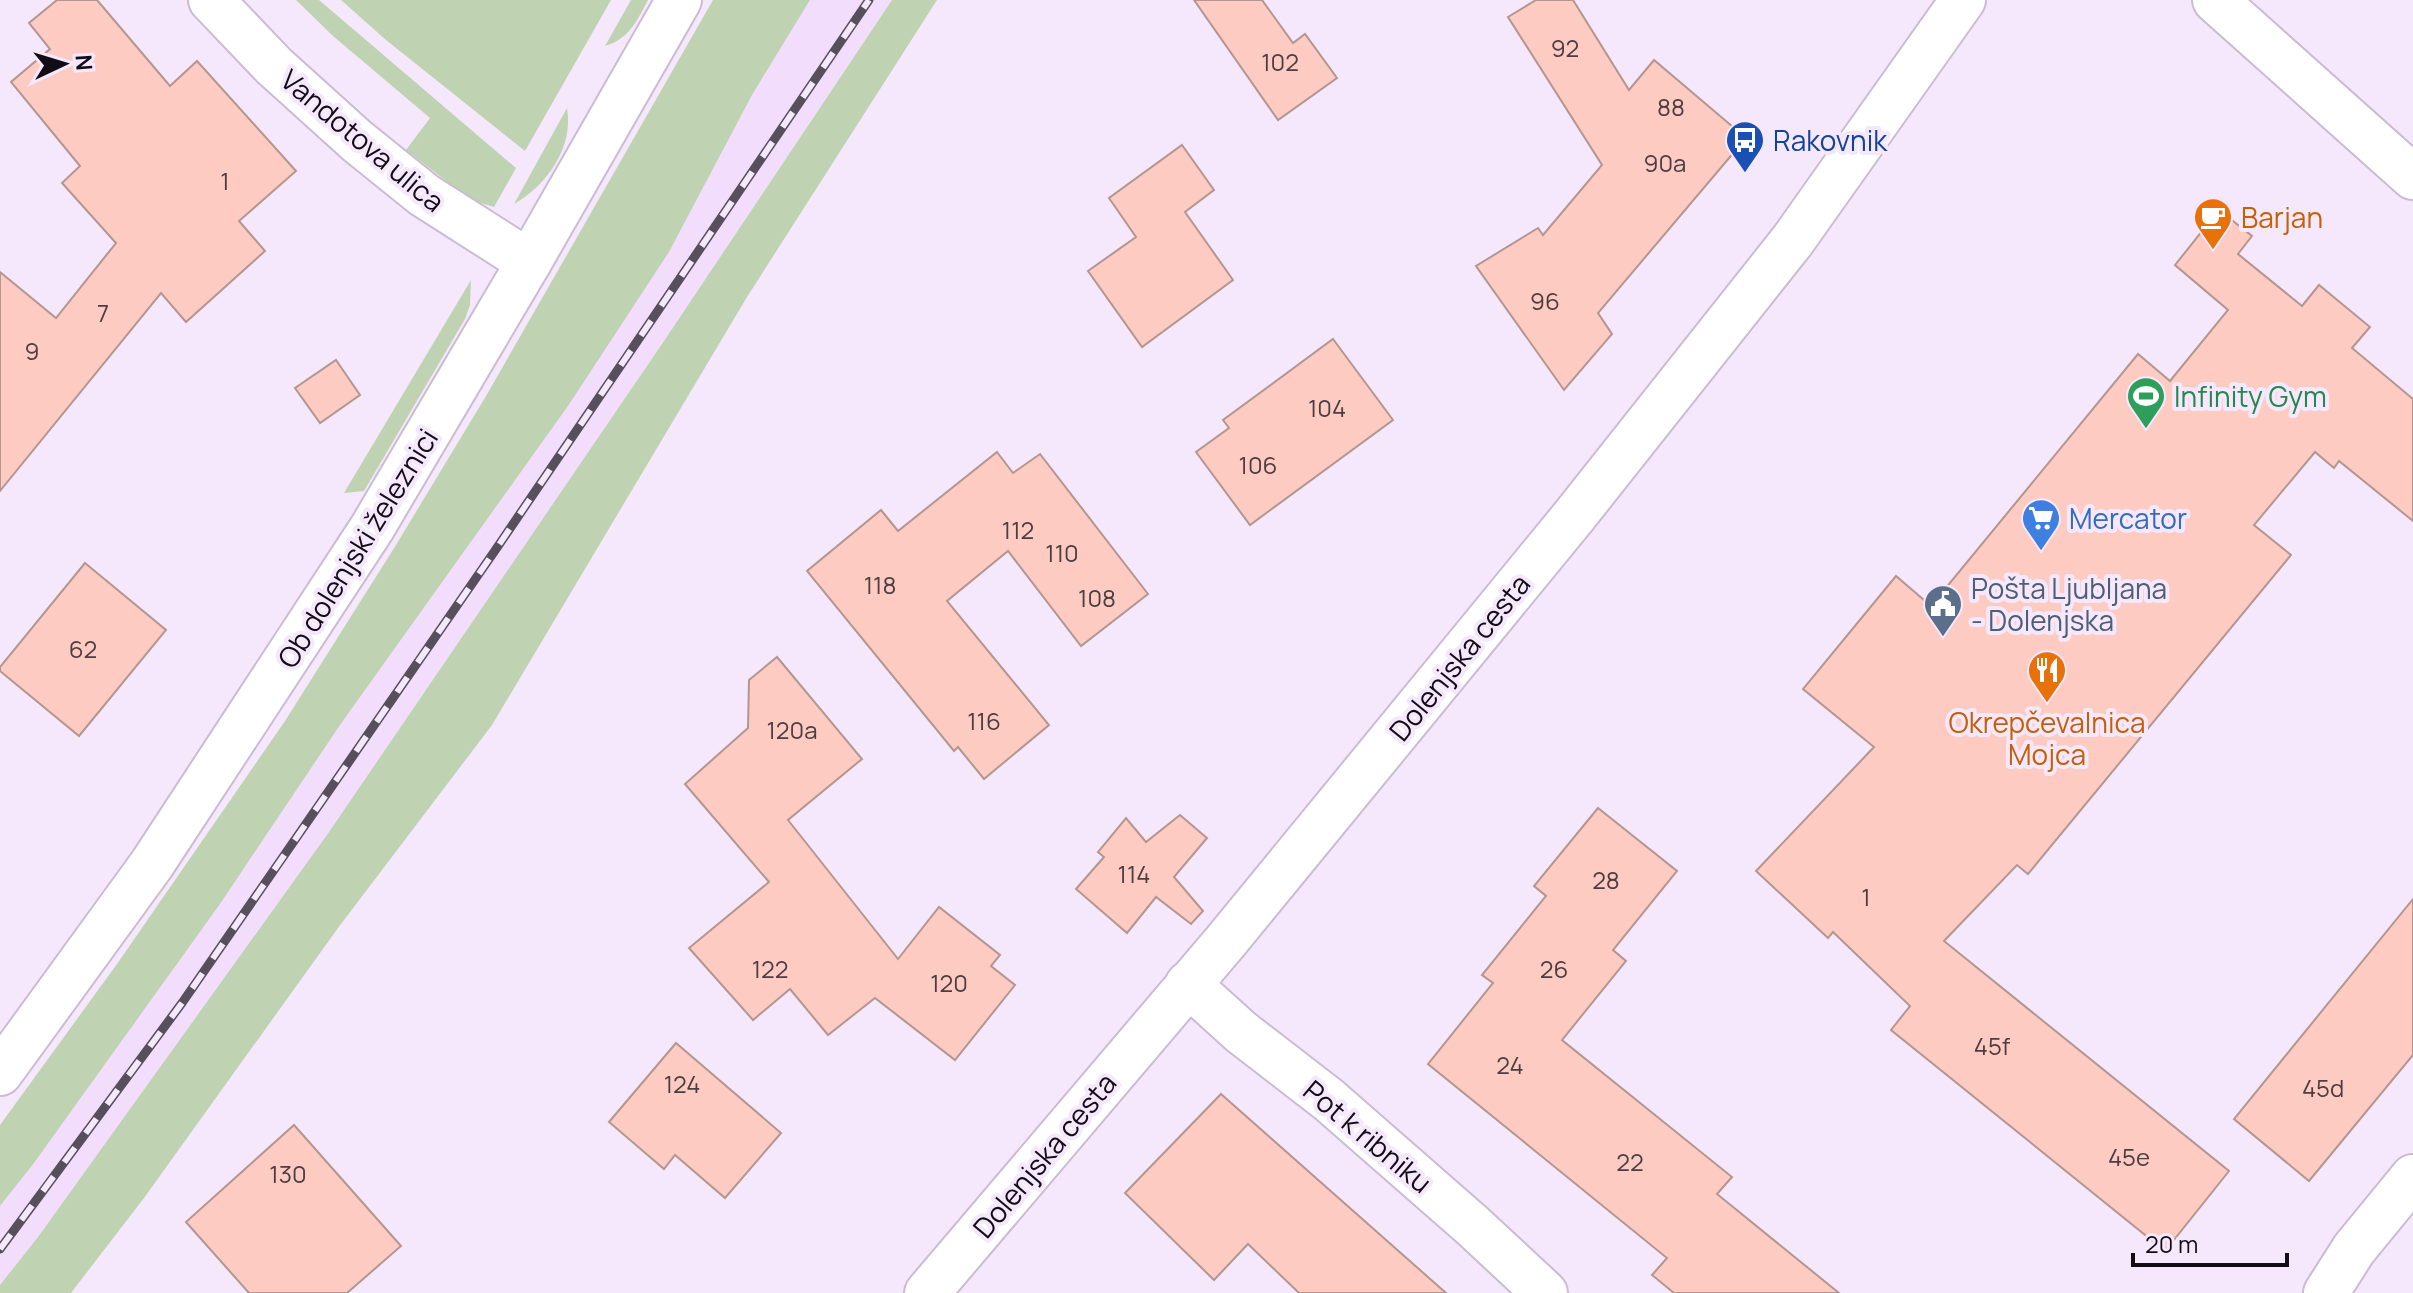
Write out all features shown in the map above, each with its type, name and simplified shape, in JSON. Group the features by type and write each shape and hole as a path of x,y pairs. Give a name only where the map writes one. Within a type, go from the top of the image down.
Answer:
{"street":[{"name":"Vandotova ulica","path":"211,0 274,66 357,141 424,195 529,262"},
{"name":"Ob dolenjski železnici","path":"0,1073 143,876 269,689 372,528 679,0"},
{"name":"Dolenjska cesta","path":"927,1293 1226,941 1672,394 1793,240 1963,0"},
{"path":"2215,0 2413,177"},
{"name":"Pot k ribniku","path":"1188,984 1241,1032 1341,1111 1545,1293"},
{"path":"2326,1293 2354,1249 2413,1177"}],"shaded area":[{"path":"810,0 892,0 329,832 38,1237 0,1285 0,1206 220,904 340,725 568,406 669,252 752,95"}],"green space":[{"path":"296,0 319,0 516,168 494,207 471,200 406,150 430,118 333,36"},
{"path":"341,0 611,0 525,151"},
{"path":"631,0 648,0 626,34 605,46"},
{"path":"713,0 810,0 752,95 669,252 568,406 340,725 220,904 0,1206 0,1125 117,964 285,721 486,396"},
{"path":"892,0 937,0 747,297 492,725 338,928 144,1198 71,1293 0,1293 0,1285 38,1237 329,832"},
{"path":"567,108 566,137 556,164 537,186 514,204"},
{"path":"471,280 470,305 465,319 364,491 344,493"}],"building":[{"path":"57,0 97,0 170,86 197,61 296,171 239,221 265,251 186,322 161,293 0,491 0,272 56,318 116,243 62,183 80,166 11,82 50,49 29,23"},
{"path":"1194,0 1262,0 1293,43 1305,34 1337,78 1278,120"},
{"path":"1536,0 1573,0 1629,90 1654,60 1746,138 1598,313 1612,334 1564,390 1476,266 1538,228 1543,235 1602,165 1508,17"},
{"path":"1182,145 1214,190 1185,212 1233,280 1142,347 1088,271 1136,237 1109,198"},
{"path":"2219,210 2252,236 2238,254 2302,306 2319,285 2370,327 2352,348 2413,399 2413,521 2339,461 2334,468 2315,452 2254,525 2291,555 2028,874 2017,865 1944,941 2229,1171 2165,1251 1891,1030 1910,1006 1833,932 1828,938 1756,871 1874,747 1803,689 1896,576 1931,606 2138,354 2170,381 2228,310 2175,265"},
{"path":"1333,339 1393,420 1250,525 1196,452 1229,428 1223,420"},
{"path":"336,360 360,395 320,423 295,388"},
{"path":"997,452 1013,473 1040,454 1148,594 1081,646 1008,551 947,601 1049,725 984,779 958,747 954,751 807,571 881,510 898,531"},
{"path":"85,563 166,630 79,736 0,671 0,667"},
{"path":"777,657 862,759 788,820 898,959 939,907 1000,955 991,966 1015,985 955,1060 875,998 828,1035 790,989 753,1020 689,948 769,882 685,784 748,728 749,680"},
{"path":"1598,808 1677,871 1613,950 1626,961 1562,1040 1732,1177 1717,1194 1839,1293 1674,1293 1652,1275 1667,1258 1428,1064 1493,983 1482,975 1546,896 1534,886"},
{"path":"1180,815 1207,838 1174,877 1203,911 1191,924 1156,897 1127,933 1076,889 1104,857 1098,852 1126,818 1146,842"},
{"path":"2413,899 2413,1055 2309,1181 2234,1119"},
{"path":"676,1043 781,1133 725,1198 675,1155 664,1169 609,1122"},
{"path":"1221,1094 1446,1293 1299,1293 1248,1244 1214,1280 1125,1193"},
{"path":"294,1125 401,1246 347,1293 249,1293 186,1222"}],"railway":[{"path":"0,1249 182,1003 494,552 869,0"}],"place":[{"name":"Rakovnik","path":"1745,174"},
{"name":"Barjan","path":"2213,251"},
{"name":"Infinity Gym","path":"2146,430"},
{"name":"Mercator","path":"2041,552"},
{"name":"Pošta Ljubljana - Dolenjska","path":"1943,638"},
{"name":"Okrepčevalnica Mojca","path":"2047,704"}]}
